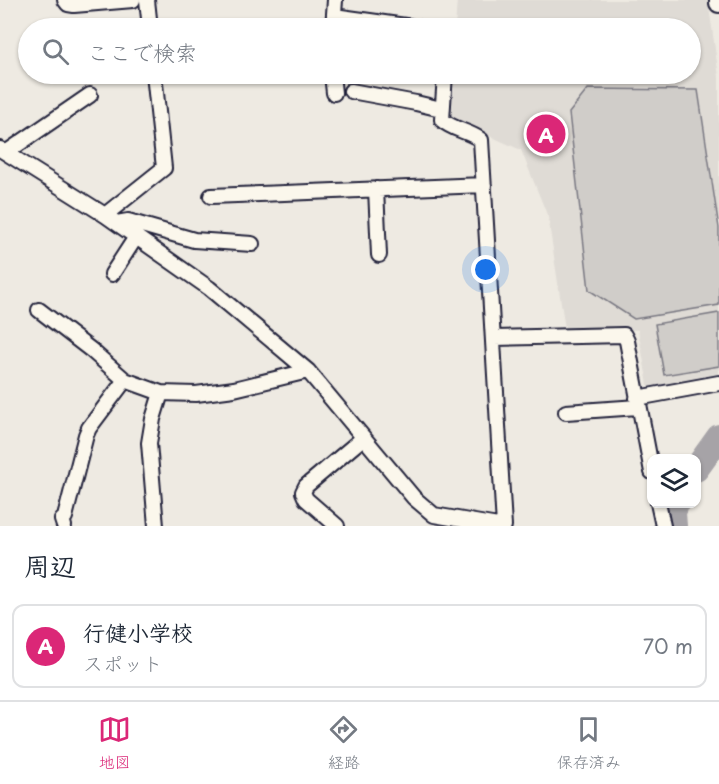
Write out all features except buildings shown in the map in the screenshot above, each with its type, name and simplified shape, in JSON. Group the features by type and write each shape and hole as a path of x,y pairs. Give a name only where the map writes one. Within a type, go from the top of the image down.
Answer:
{"street":[{"path":"65,0 68,4 74,5 133,0"},
{"path":"147,0 149,18"},
{"path":"334,18 335,0"},
{"path":"111,219 164,168 155,84"},
{"path":"333,84 334,93"},
{"path":"444,84 442,120 447,125 475,135 481,140 504,526"},
{"path":"351,91 441,109"},
{"path":"90,95 3,150 111,219 209,288 308,371 414,498 434,515 498,526"},
{"path":"211,196 484,185"},
{"path":"376,189 379,255"},
{"path":"111,219 128,221 194,240 252,244"},
{"path":"112,273 136,237"},
{"path":"39,310 91,350 125,381 161,393 196,394 234,389 308,371"},
{"path":"494,338 624,335 648,454"},
{"path":"64,526 62,520 65,517 86,435 125,381"},
{"path":"566,412 638,402 719,383"},
{"path":"156,526 149,443 161,393"},
{"path":"338,526 306,499 303,492 306,486 363,438"},
{"path":"659,508 663,526"}],"shaded area":[{"path":"457,0 708,0 719,77 719,377 649,390 638,330 565,329 548,217 521,150 450,118 454,84 701,84 701,18 456,18"},
{"path":"588,89 698,90 719,228 719,305 634,319 589,290 569,113"},
{"path":"719,313 719,366 664,375 655,324"}],"waterway":[{"path":"701,462 719,437"},
{"path":"674,508 674,526"}],"place":[{"name":"行健小学校","path":"546,134"}]}
